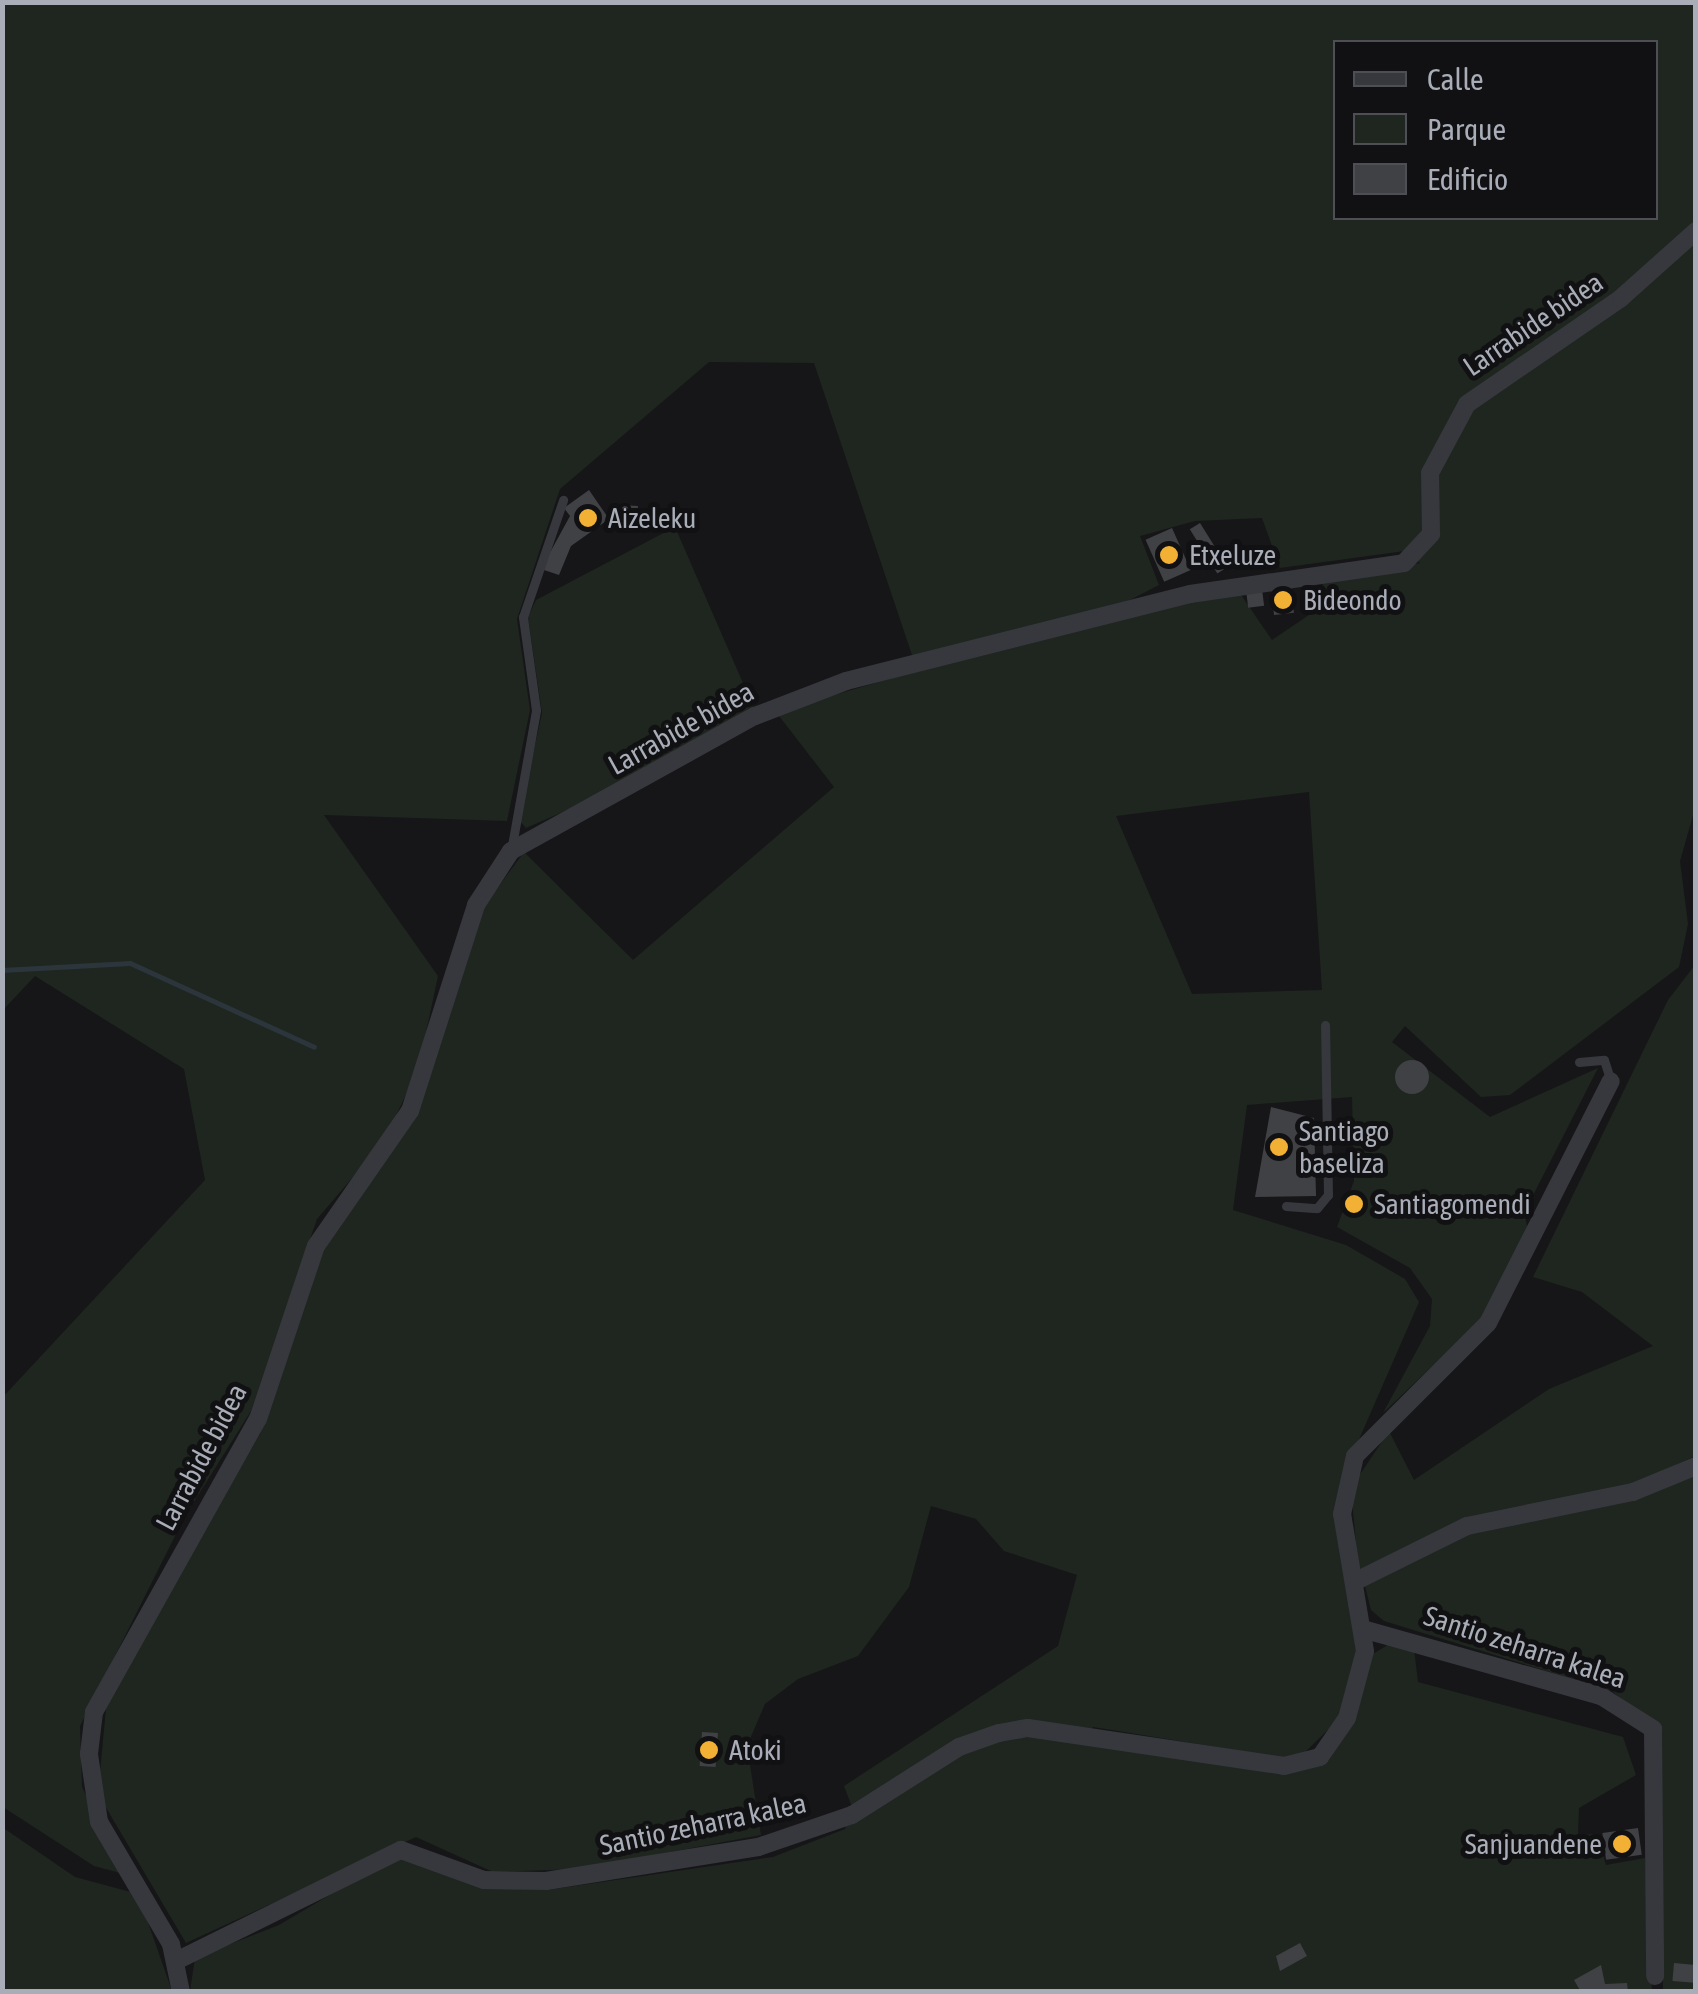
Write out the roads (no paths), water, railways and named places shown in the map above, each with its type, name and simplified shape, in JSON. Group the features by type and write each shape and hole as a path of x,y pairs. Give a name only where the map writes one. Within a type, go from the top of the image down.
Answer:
{"street":[{"name":"Larrabide bidea","path":"176,1961 99,1822 89,1754 94,1712 258,1419 316,1246 410,1111 476,906 510,851 755,716 846,681 1190,594 1404,563 1431,534 1430,472 1466,404 1621,298 1696,232"},
{"name":"Santio zeharra kalea","path":"176,1961 400,1850 484,1880 546,1881 758,1848 852,1815 959,1747 998,1733 1028,1728 1203,1759 1302,1764 1320,1757 1347,1718 1366,1630 1342,1514 1355,1456 1488,1323 1611,1081"},
{"path":"1356,1581 1467,1526 1633,1492 1696,1466"},
{"name":"Santio zeharra kalea","path":"1366,1630 1601,1696 1653,1730 1655,1976"},
{"path":"176,1961 181,1992"}],"lane":[{"path":"510,851 536,710 523,618 564,500"},
{"path":"1286,1206 1317,1208 1328,1195 1325,1025"},
{"path":"1579,1062 1604,1060 1611,1081"}],"waterway":[{"path":"2,970 130,963 314,1047"}],"place":[{"name":"Aizeleku","path":"588,518"},
{"name":"Etxeluze","path":"1169,555"},
{"name":"Bideondo","path":"1283,600"},
{"name":"Santiago baseliza","path":"1279,1147"},
{"name":"Santiagomendi","path":"1354,1204"},
{"name":"Atoki","path":"709,1750"},
{"name":"Sanjuandene","path":"1622,1844"}]}
